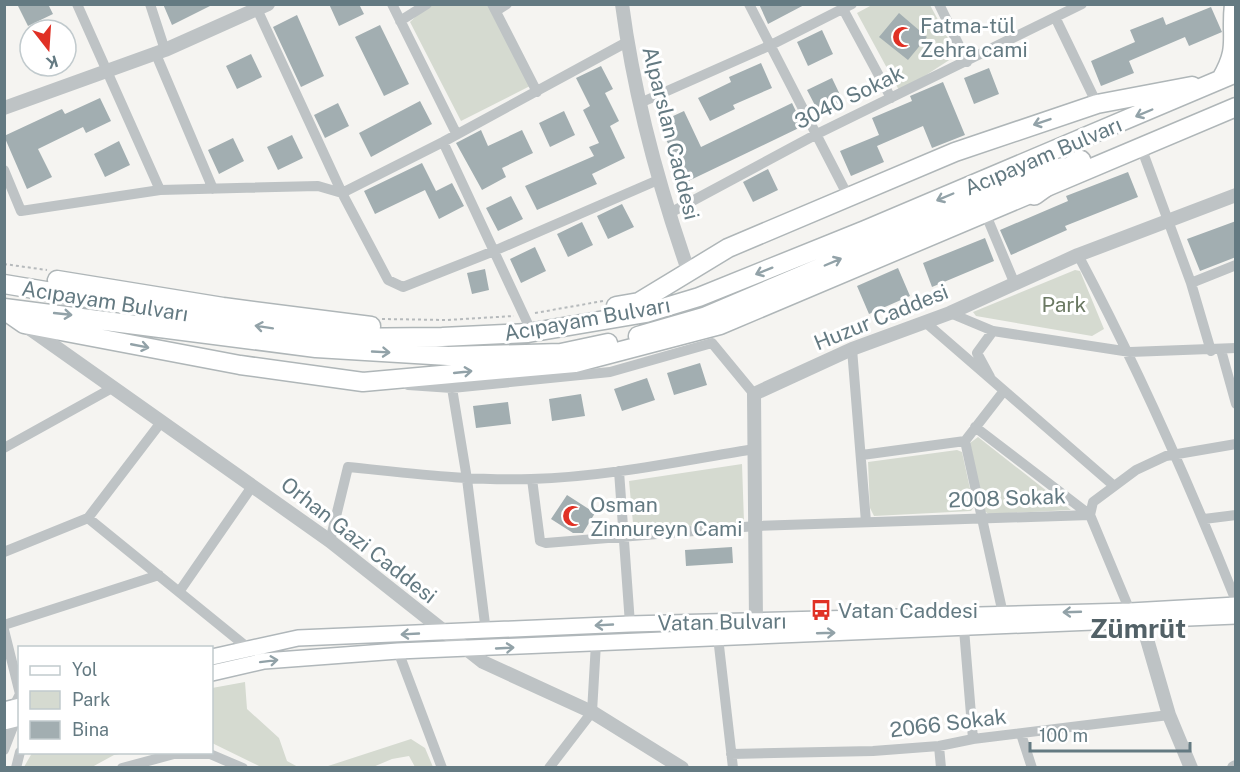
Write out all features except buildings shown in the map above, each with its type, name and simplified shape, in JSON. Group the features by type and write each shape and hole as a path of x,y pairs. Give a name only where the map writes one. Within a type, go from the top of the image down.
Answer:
{"highway":[{"path":"1034,194 1080,161"}],"main road":[{"path":"4,272 355,326 444,328 639,302 687,270 728,248 955,152 1097,104 1223,79 1235,49 1232,21 1235,5"},
{"name":"Acıpayam Bulvarı","path":"4,284 327,338 442,337 528,333 646,313 699,297 1223,79"},
{"name":"Acıpayam Bulvarı","path":"4,309 316,348 448,356 561,353 634,338 704,317 974,202 1236,97"},
{"path":"4,309 24,324 240,365 363,382 575,363 720,325 986,215 1236,107"},
{"name":"Vatan Bulvarı","path":"213,657 298,638 486,632 630,624 1130,611 1236,603"},
{"name":"Vatan Bulvarı","path":"213,673 264,661 398,651 1142,622 1236,616"}],"street":[{"path":"77,4 160,190"},
{"path":"150,4 160,51 213,189"},
{"path":"392,4 456,134"},
{"path":"400,21 427,4"},
{"path":"507,4 494,8 537,92"},
{"name":"Alparslan Caddesi","path":"622,4 627,42 658,180 687,270"},
{"path":"749,4 849,198"},
{"path":"939,4 967,62"},
{"name":"3040 Sokak","path":"668,214 817,134 1056,19 1082,4"},
{"path":"4,108 106,73 262,7 342,193 388,280 403,287 494,251 658,180"},
{"path":"640,103 771,45 848,7 891,98"},
{"path":"1056,19 1097,104"},
{"path":"4,170 21,210 160,190 318,186 342,193 444,142 627,42"},
{"path":"444,142 525,319"},
{"path":"1141,147 1236,404"},
{"name":"Huzur Caddesi","path":"754,394 852,349 950,313 1014,282 1078,255 1236,195"},
{"path":"986,215 1014,282"},
{"path":"1078,255 1130,352 1203,519 1236,603"},
{"path":"1191,283 1236,265"},
{"path":"950,313 993,331 1130,352 1216,351 1236,348"},
{"path":"925,322 1113,485"},
{"name":"Orhan Gazi Caddesi","path":"24,324 330,541 442,632 483,662 592,712 682,768"},
{"path":"992,382 977,353 993,331"},
{"path":"363,382 452,388 610,372 712,344 754,394 756,622"},
{"path":"852,349 866,522"},
{"path":"4,448 114,387"},
{"path":"452,388 467,479 486,632"},
{"path":"862,455 965,441 1003,392"},
{"path":"4,552 88,518 162,421"},
{"path":"975,428 1090,515 1130,611"},
{"path":"965,441 1003,614"},
{"name":"2008 Sokak","path":"532,479 540,541 546,543 756,526 1090,515 1093,502 1113,485 1166,456 1236,444"},
{"path":"330,541 348,467 467,479 532,479 619,471 754,449"},
{"path":"619,471 630,624"},
{"path":"179,592 253,485"},
{"path":"1203,519 1236,515"},
{"path":"88,518 248,648"},
{"path":"4,625 159,575"},
{"path":"1142,622 1168,716 1191,768"},
{"path":"964,629 973,739"},
{"path":"4,630 14,711 4,750"},
{"path":"718,637 733,768"},
{"path":"549,768 592,712 596,643"},
{"path":"398,651 442,768"},
{"name":"2066 Sokak","path":"731,754 873,751 939,746 973,739 1168,716"},
{"path":"1021,734 1032,768"},
{"path":"939,746 941,768"},
{"path":"122,768 174,754 210,754 243,768"}],"path":[{"path":"4,264 57,271"},
{"path":"382,319 525,319 609,300"}],"green space":[{"path":"428,5 488,5 530,86 461,121 410,22"},
{"path":"872,5 930,5 957,55 900,92 857,13"},
{"name":"Park","path":"1075,270 1080,271 1104,329 1092,336 976,316 973,312"},
{"path":"978,437 1071,510 989,514 984,511 970,443"},
{"path":"957,450 962,452 974,507 971,511 874,516 870,508 868,462"},
{"path":"742,464 744,522 634,534 629,481"},
{"path":"245,682 247,709 279,738 287,761 298,767 261,767 213,743 213,688"},
{"path":"411,739 425,748 433,767 415,767 409,756 392,759 373,767 325,767"},
{"path":"31,754 120,754 92,767 24,767"}],"place":[{"name":"Fatma-tül Zehra cami","path":"903,37"},
{"name":"Osman Zinnureyn Cami","path":"573,516"},
{"name":"Vatan Caddesi","path":"821,610"}],"district":[{"name":"Zümrüt","path":"1138,628"}]}
